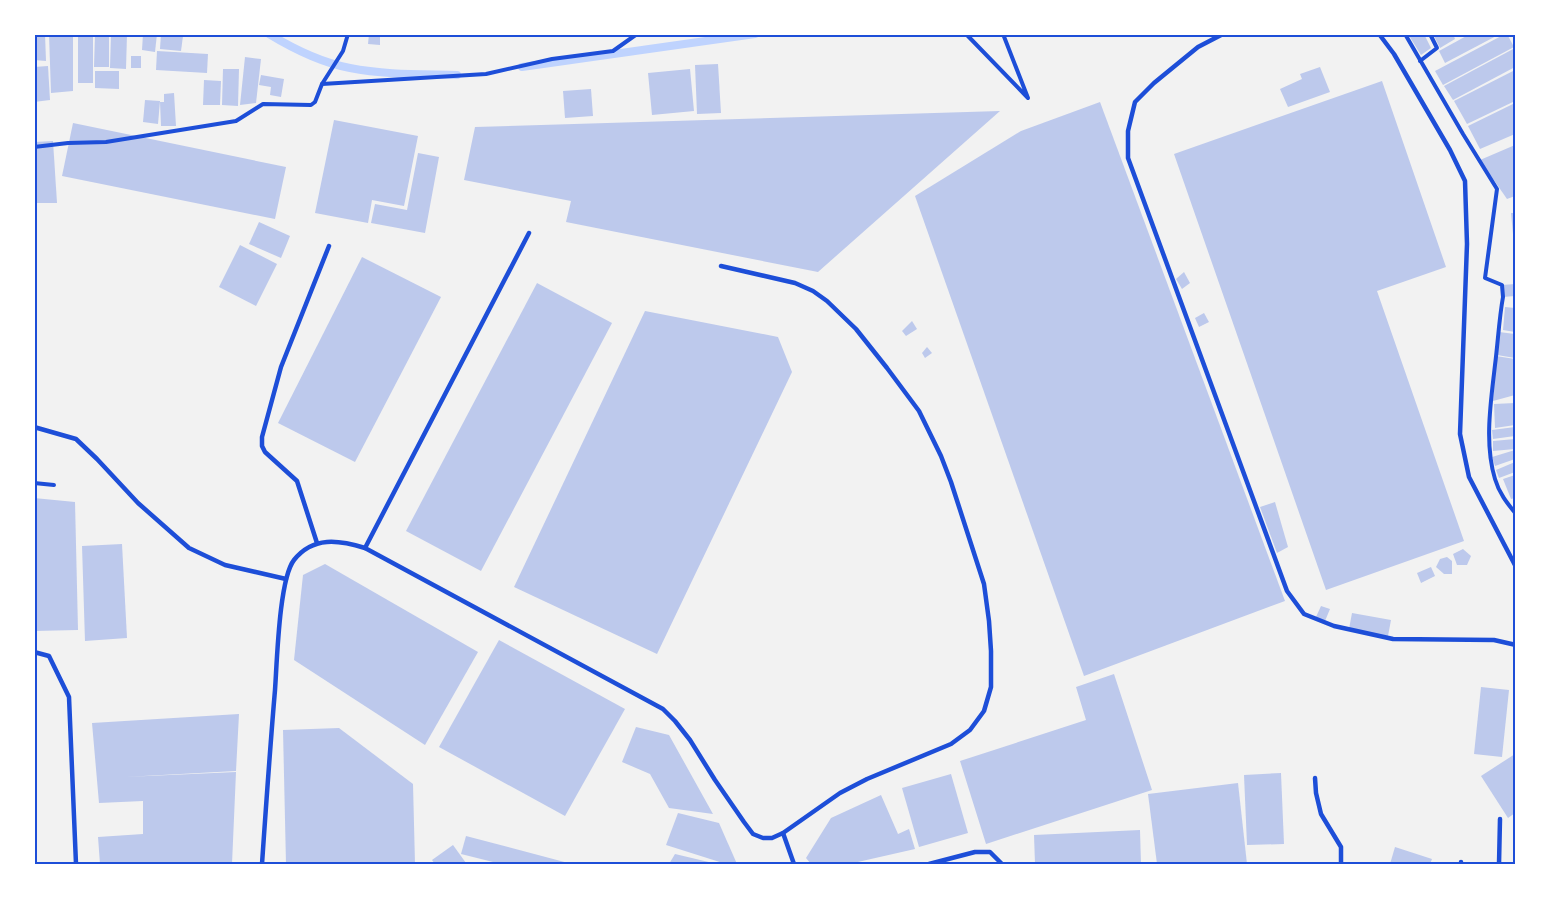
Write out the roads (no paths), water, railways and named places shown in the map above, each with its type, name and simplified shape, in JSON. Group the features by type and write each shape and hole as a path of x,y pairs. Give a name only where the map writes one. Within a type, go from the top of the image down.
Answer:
{"lane":[{"path":"1223,34 1198,47 1154,83 1135,102 1128,131 1128,158 1287,591 1304,614 1334,626 1393,639 1494,640 1515,645"},
{"path":"1379,34 1400,63 1450,150 1465,181 1467,244 1460,434 1469,477 1515,567"},
{"path":"365,548 529,233"},
{"path":"317,543 297,481 265,452 262,437 282,367 329,246"},
{"path":"262,864 280,625 286,579 292,562 303,551 317,543 330,541 365,548 663,709 690,740 753,834 763,838 772,838 783,833 840,793 867,779 951,744 970,730 984,711 991,687 989,621 984,585 951,482 919,411 841,313 827,301 813,291 795,283 721,266"},
{"path":"34,427 76,439 98,459 138,503 189,549 225,565 286,579"},
{"path":"34,652 49,656 69,697 76,864"},
{"path":"1315,778 1321,814 1341,847 1341,864"},
{"path":"1499,864 1500,819"},
{"path":"783,833 794,864"},
{"path":"929,864 975,852 990,852 1002,864"}],"waterway":[{"path":"269,34 329,63 350,68 390,73 457,75"},
{"path":"522,67 755,34"}]}
